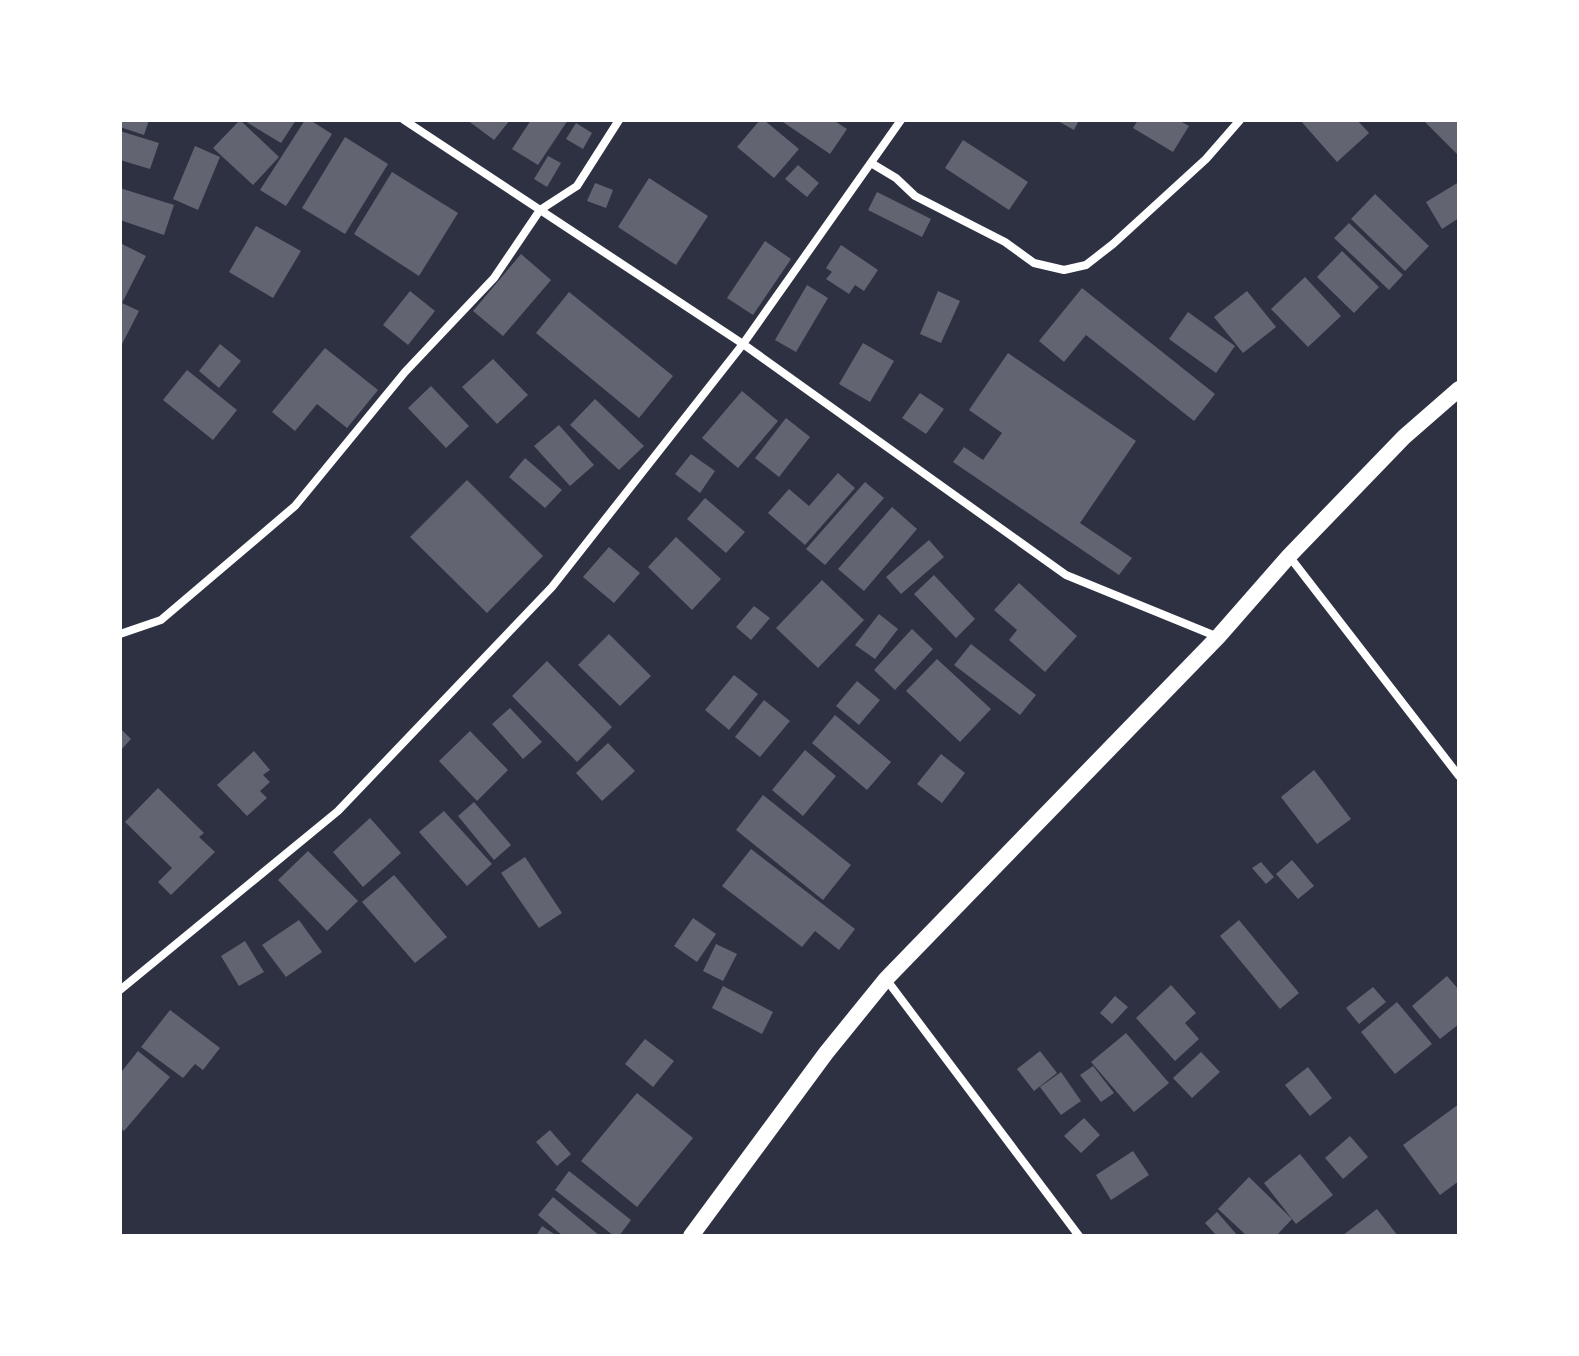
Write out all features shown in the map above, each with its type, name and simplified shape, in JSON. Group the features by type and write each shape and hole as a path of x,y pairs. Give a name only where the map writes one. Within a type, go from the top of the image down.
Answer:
{"main road":[{"path":"691,1236 826,1053 886,979 1218,637 1289,556 1404,437 1459,389"}],"street":[{"path":"404,120 743,344 1066,575 1218,637"},
{"path":"120,634 161,620 295,506 405,372 494,278 540,210 577,186 619,120"},
{"path":"120,990 338,811 552,587 743,344 901,120"},
{"path":"871,163 896,178 915,196 1005,242 1034,263 1064,270 1086,265 1113,244 1206,159 1240,120"},
{"path":"1289,556 1459,776"},
{"path":"886,979 1079,1236"}],"building":[{"path":"120,120 149,120 144,135 120,127"},
{"path":"240,120 279,157 253,185 213,148"},
{"path":"243,120 296,120 281,143"},
{"path":"305,120 332,134 286,206 260,190"},
{"path":"467,120 510,120 494,140"},
{"path":"531,120 568,120 538,165 512,149"},
{"path":"760,120 799,149 774,178 737,147"},
{"path":"780,120 833,120 847,129 830,154"},
{"path":"1056,120 1079,120 1074,130"},
{"path":"1138,120 1178,120 1189,126 1173,152 1133,128"},
{"path":"1300,120 1357,120 1369,133 1337,162"},
{"path":"1423,120 1459,120 1459,156"},
{"path":"576,123 592,133 583,149 566,139"},
{"path":"120,131 159,143 150,169 120,160"},
{"path":"345,137 388,164 345,234 302,208"},
{"path":"963,140 1028,182 1009,210 945,168"},
{"path":"195,146 220,157 198,210 173,199"},
{"path":"548,156 561,163 547,187 534,179"},
{"path":"798,165 819,183 807,197 785,179"},
{"path":"392,172 458,213 419,276 354,234"},
{"path":"649,178 708,216 676,265 618,227"},
{"path":"1459,182 1459,218 1442,229 1426,202"},
{"path":"595,183 613,190 606,208 587,201"},
{"path":"120,188 174,205 164,235 120,220"},
{"path":"877,192 931,219 922,237 868,210"},
{"path":"1375,194 1429,246 1405,271 1351,219"},
{"path":"1349,223 1403,275 1389,290 1334,238"},
{"path":"256,226 301,251 273,298 229,272"},
{"path":"765,241 791,259 753,315 727,298"},
{"path":"120,243 146,256 122,303 139,311 120,348"},
{"path":"841,245 878,270 864,291 855,285 849,294 826,279 832,272 826,268"},
{"path":"1342,251 1379,287 1354,313 1317,277"},
{"path":"521,254 551,280 503,336 473,311"},
{"path":"1305,277 1341,316 1308,347 1271,309"},
{"path":"807,285 828,298 796,352 775,340"},
{"path":"1082,288 1215,394 1194,421 1086,335 1064,362 1039,341"},
{"path":"410,291 435,311 408,345 383,325"},
{"path":"938,291 960,301 941,343 920,334"},
{"path":"1247,291 1276,327 1243,353 1214,317"},
{"path":"569,292 673,376 639,418 536,333"},
{"path":"1188,312 1235,346 1216,373 1169,339"},
{"path":"863,343 894,361 870,402 839,384"},
{"path":"220,344 241,361 219,388 199,371"},
{"path":"325,348 378,390 347,428 317,404 295,431 272,412"},
{"path":"1008,353 1136,441 1080,523 1132,558 1119,575 953,462 964,447 983,460 1002,433 969,410"},
{"path":"493,359 528,395 497,424 462,387"},
{"path":"187,370 237,410 213,440 163,400"},
{"path":"431,386 469,426 446,448 408,408"},
{"path":"742,391 778,421 738,468 702,438"},
{"path":"920,393 944,409 926,434 902,418"},
{"path":"595,399 644,446 619,470 570,425"},
{"path":"786,418 810,437 779,477 755,458"},
{"path":"559,425 594,465 570,486 534,446"},
{"path":"691,454 715,471 700,493 675,474"},
{"path":"525,458 562,490 545,508 509,477"},
{"path":"838,473 855,488 805,545 768,513 789,489 809,506"},
{"path":"467,480 543,556 487,613 410,537"},
{"path":"865,482 884,498 825,565 806,549"},
{"path":"705,498 745,532 726,553 687,519"},
{"path":"892,507 917,529 864,591 838,569"},
{"path":"676,537 721,579 692,610 648,567"},
{"path":"929,540 944,557 901,594 886,577"},
{"path":"609,547 640,573 614,603 583,577"},
{"path":"934,575 975,619 956,638 914,594"},
{"path":"822,580 864,620 818,668 776,628"},
{"path":"1019,583 1077,636 1045,672 1009,640 1017,630 994,610"},
{"path":"754,606 770,618 751,640 736,627"},
{"path":"879,614 898,629 875,659 855,645"},
{"path":"912,629 933,649 895,690 874,670"},
{"path":"609,634 651,676 620,706 578,665"},
{"path":"971,644 1036,695 1020,715 954,665"},
{"path":"937,659 991,709 960,742 906,691"},
{"path":"547,661 612,727 577,762 512,696"},
{"path":"734,675 758,694 729,730 705,710"},
{"path":"857,681 880,700 859,725 836,706"},
{"path":"764,700 790,721 760,757 735,737"},
{"path":"510,708 542,742 523,759 492,724"},
{"path":"835,715 891,762 867,790 812,743"},
{"path":"120,728 131,739 120,751"},
{"path":"470,731 508,770 477,801 439,761"},
{"path":"608,743 635,771 602,801 576,773"},
{"path":"805,750 836,776 803,816 772,790"},
{"path":"254,751 270,770 263,775 270,782 260,791 267,798 247,816 217,785"},
{"path":"941,754 965,773 942,803 917,784"},
{"path":"1314,770 1351,819 1317,844 1281,797"},
{"path":"158,788 204,833 199,837 215,852 171,895 158,882 172,868 125,822"},
{"path":"763,795 851,865 823,900 736,830"},
{"path":"474,802 511,845 494,860 458,816"},
{"path":"444,811 492,864 467,886 419,832"},
{"path":"370,818 401,853 363,887 333,852"},
{"path":"751,849 855,929 839,950 815,931 802,947 722,886"},
{"path":"308,851 358,901 327,931 278,880"},
{"path":"525,857 562,913 539,928 501,873"},
{"path":"1292,860 1314,886 1298,899 1276,874"},
{"path":"1261,862 1274,877 1266,884 1252,868"},
{"path":"394,875 447,937 415,963 362,902"},
{"path":"693,918 716,934 697,962 674,946"},
{"path":"299,920 322,952 286,977 262,945"},
{"path":"1239,920 1299,993 1280,1009 1220,936"},
{"path":"245,941 264,972 239,986 221,956"},
{"path":"716,944 737,954 723,981 703,971"},
{"path":"1447,976 1459,990 1459,1024 1440,1039 1412,1006"},
{"path":"1171,985 1196,1013 1185,1023 1199,1039 1175,1061 1136,1018"},
{"path":"723,986 773,1012 762,1034 712,1008"},
{"path":"1373,987 1386,1002 1359,1024 1346,1008"},
{"path":"1115,996 1128,1007 1112,1024 1100,1013"},
{"path":"1397,1002 1432,1044 1395,1074 1361,1032"},
{"path":"170,1010 220,1048 203,1070 195,1064 183,1078 141,1047"},
{"path":"1126,1033 1169,1083 1134,1112 1091,1062"},
{"path":"645,1039 674,1061 653,1087 625,1064"},
{"path":"138,1051 170,1077 124,1131 120,1129 120,1069 122,1071"},
{"path":"1040,1051 1057,1073 1034,1091 1017,1069"},
{"path":"1201,1052 1220,1072 1192,1098 1173,1078"},
{"path":"1093,1066 1114,1093 1101,1102 1080,1075"},
{"path":"1308,1067 1332,1098 1310,1116 1285,1085"},
{"path":"1061,1072 1081,1101 1061,1115 1040,1087"},
{"path":"637,1093 693,1138 637,1207 581,1161"},
{"path":"1459,1104 1459,1181 1440,1195 1403,1145"},
{"path":"1084,1118 1100,1135 1081,1153 1064,1136"},
{"path":"550,1130 571,1154 557,1166 536,1142"},
{"path":"1350,1136 1368,1157 1343,1179 1325,1158"},
{"path":"1133,1151 1149,1175 1111,1200 1096,1175"},
{"path":"1300,1154 1333,1195 1296,1224 1264,1183"},
{"path":"569,1171 631,1220 619,1236 614,1236 555,1190"},
{"path":"1249,1177 1292,1219 1276,1236 1247,1236 1218,1209"},
{"path":"553,1197 600,1236 563,1236 538,1215"},
{"path":"1377,1209 1398,1236 1342,1236"},
{"path":"1217,1212 1238,1236 1217,1236 1205,1223"},
{"path":"542,1226 557,1236 536,1236"}]}
